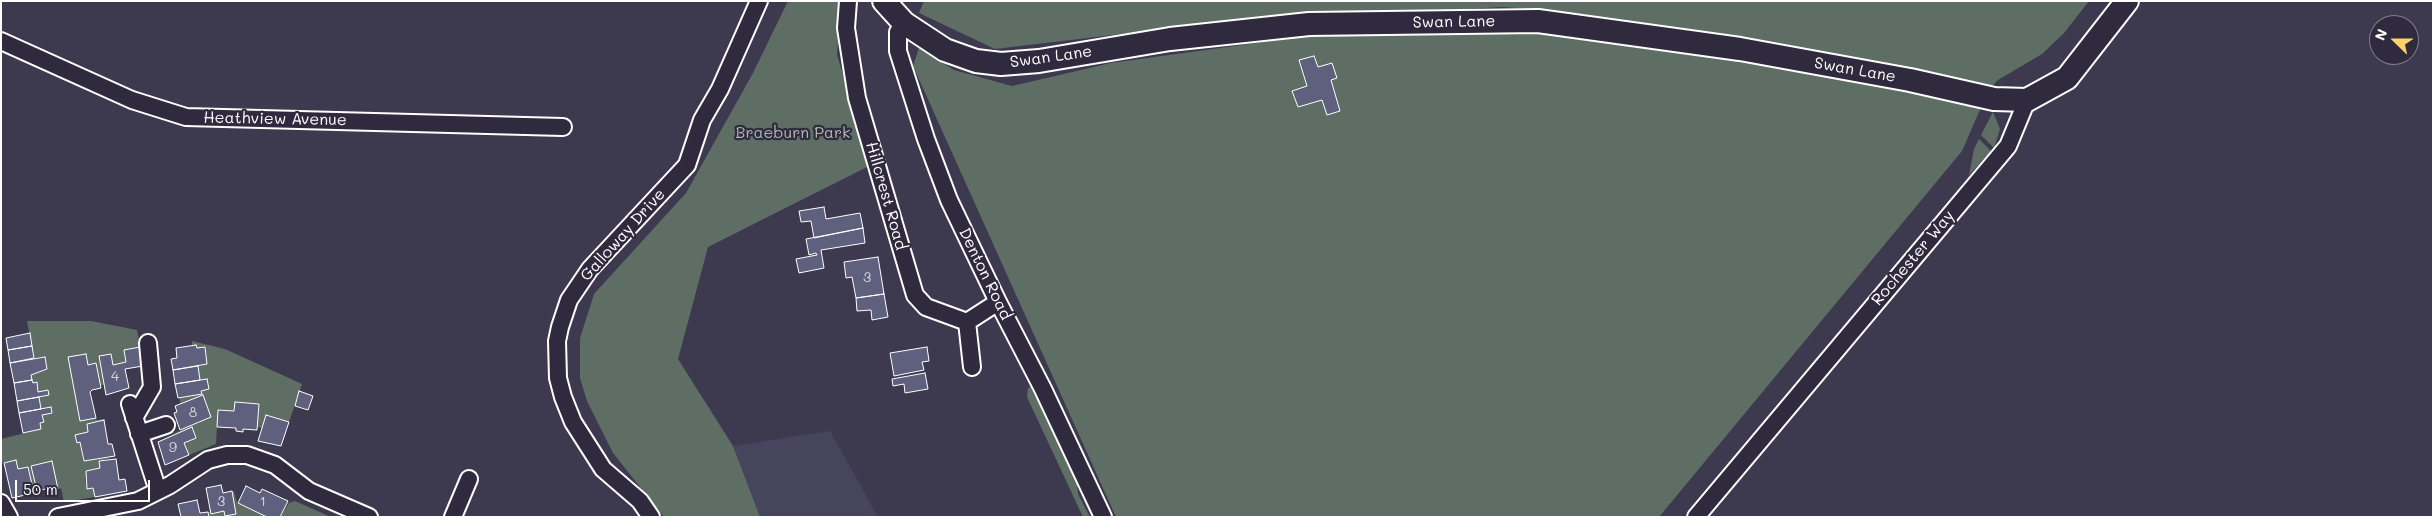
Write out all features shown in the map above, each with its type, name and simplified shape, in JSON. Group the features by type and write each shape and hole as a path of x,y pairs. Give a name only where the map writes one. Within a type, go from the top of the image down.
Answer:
{"street":[{"name":"Galloway Drive","path":"651,517 640,501 603,469 573,422 558,378 557,350 560,327 569,300 590,269 687,165 702,120 720,89 758,1"},
{"name":"Hillcrest Road","path":"848,1 846,28 857,98 915,295 926,307 966,322"},
{"path":"2027,100 2067,78 2127,1"},
{"name":"Swan Lane","path":"894,9 932,42 961,57 984,62 1011,64 1170,39 1309,24 1538,21 1740,49 1910,80 1994,100 2027,100"},
{"name":"Denton Road","path":"894,9 898,32 897,46 923,130 949,200 998,302 1043,389 1103,517"},
{"name":"Heathview Avenue","path":"1,41 132,100 186,117 564,126"},
{"name":"Rochester Way","path":"1696,517 2008,146 2027,100"},
{"path":"972,367 966,322 998,302"},
{"path":"148,343 152,387 134,419 158,491"},
{"path":"134,419 166,425"},
{"path":"58,517 130,503 158,491 208,460 227,455 247,455 275,465 309,490 369,517"},
{"path":"452,517 469,478"},
{"path":"1,503 9,517"}],"shaded area":[{"path":"830,431 878,517 760,517 733,446"}],"green space":[{"name":"Braeburn Park","path":"788,1 841,1 837,55 871,165 708,247 678,359 733,446 760,517 664,517 613,453 587,401 580,378 580,338 594,294 686,193 753,73"},
{"path":"924,1 2089,1 2064,33 2042,54 1998,80 1989,89 1962,151 1659,517 1116,517 913,66 919,48 954,70 1012,86 1111,63 1300,37 1529,30 1533,9 1502,7 1222,22 995,49 919,13"},
{"path":"1993,112 2000,129 1994,148 1981,135"},
{"path":"1979,139 1991,151 1969,175 1974,149"},
{"path":"27,321 91,321 137,330 140,347 124,350 126,362 113,365 111,354 99,356 104,385 100,385 96,363 88,365 69,358 80,420 96,418 97,420 103,419 104,421 87,424 88,432 75,435 77,442 80,442 83,461 114,457 99,461 100,468 85,479 87,489 93,488 95,497 64,502 61,488 58,489 51,461 31,466 35,485 32,486 28,467 18,469 16,460 1,463 1,439 41,429 40,423 44,422 39,397 48,395 48,390 38,392 37,383 33,383 31,375 47,369 45,357 34,358"},
{"path":"192,341 225,349 302,384 289,422 267,415 262,428 257,427 259,404 235,402 234,411 218,410 216,444 189,455 184,443 196,438 192,428 170,435 211,417 203,395 181,404 180,402 180,398 201,394 201,391 209,389 207,379 200,380 198,366 207,364 205,347 197,348 196,345 192,346"},
{"path":"1032,386 1076,475 1078,494 1090,517 1083,517 1027,397 1028,388"},
{"path":"232,491 234,491 237,503 267,517 209,517 208,512 210,511 211,514 224,511 225,516 236,514"},
{"path":"295,501 331,517 280,517 289,503"}],"building":[{"path":"1314,56 1318,67 1332,63 1337,78 1331,80 1340,111 1327,115 1322,100 1298,107 1292,91 1307,86 1299,60"},
{"path":"824,207 826,219 860,213 863,228 814,238 811,221 801,222 799,211"},
{"path":"863,228 865,243 821,250 824,268 799,273 796,259 817,255 816,253 809,255 806,239"},
{"path":"878,257 884,294 856,298 852,277 846,278 844,262"},
{"path":"884,294 888,317 872,320 871,310 857,311 856,298"},
{"path":"30,333 32,346 8,350 6,338"},
{"path":"196,345 197,348 205,347 207,364 173,370 171,359 177,358 176,348"},
{"path":"32,346 34,358 10,363 8,350"},
{"path":"140,347 143,366 125,369 129,388 106,395 99,356 111,354 113,365 126,362 124,350"},
{"path":"927,347 929,361 922,362 924,370 894,376 890,353"},
{"path":"86,354 88,365 96,363 101,388 90,392 96,418 80,421 68,357"},
{"path":"45,357 47,369 31,375 32,380 14,383 10,363"},
{"path":"198,366 200,380 175,384 173,370"},
{"path":"925,373 928,389 905,393 904,384 893,386 892,379"},
{"path":"207,379 209,389 201,391 202,394 178,398 175,384"},
{"path":"32,380 33,383 37,382 38,392 48,390 49,395 17,401 14,383"},
{"path":"299,391 313,396 308,410 295,406"},
{"path":"203,395 211,417 180,430 174,413 177,412 175,406"},
{"path":"39,397 41,409 19,413 17,401"},
{"path":"235,402 259,404 257,430 243,429 243,432 236,431 236,428 217,427 218,410 234,411"},
{"path":"51,407 52,413 42,415 44,422 40,423 41,429 23,433 19,413"},
{"path":"266,415 289,422 281,446 258,441"},
{"path":"104,420 108,444 112,444 115,456 84,461 80,442 77,443 75,435 88,432 87,424"},
{"path":"192,427 196,438 184,443 189,455 165,465 158,442"},
{"path":"116,459 119,480 125,479 127,491 95,497 93,488 87,489 86,471 100,468 99,461"},
{"path":"16,460 18,469 28,467 34,493 12,498 4,463"},
{"path":"52,461 58,489 50,491 49,488 37,491 31,466"},
{"path":"221,485 223,493 232,491 236,514 225,516 224,511 211,514 206,488"},
{"path":"246,486 260,493 262,489 288,501 280,517 267,517 238,503"},
{"path":"197,500 200,513 208,512 209,517 181,517 178,504"}]}
